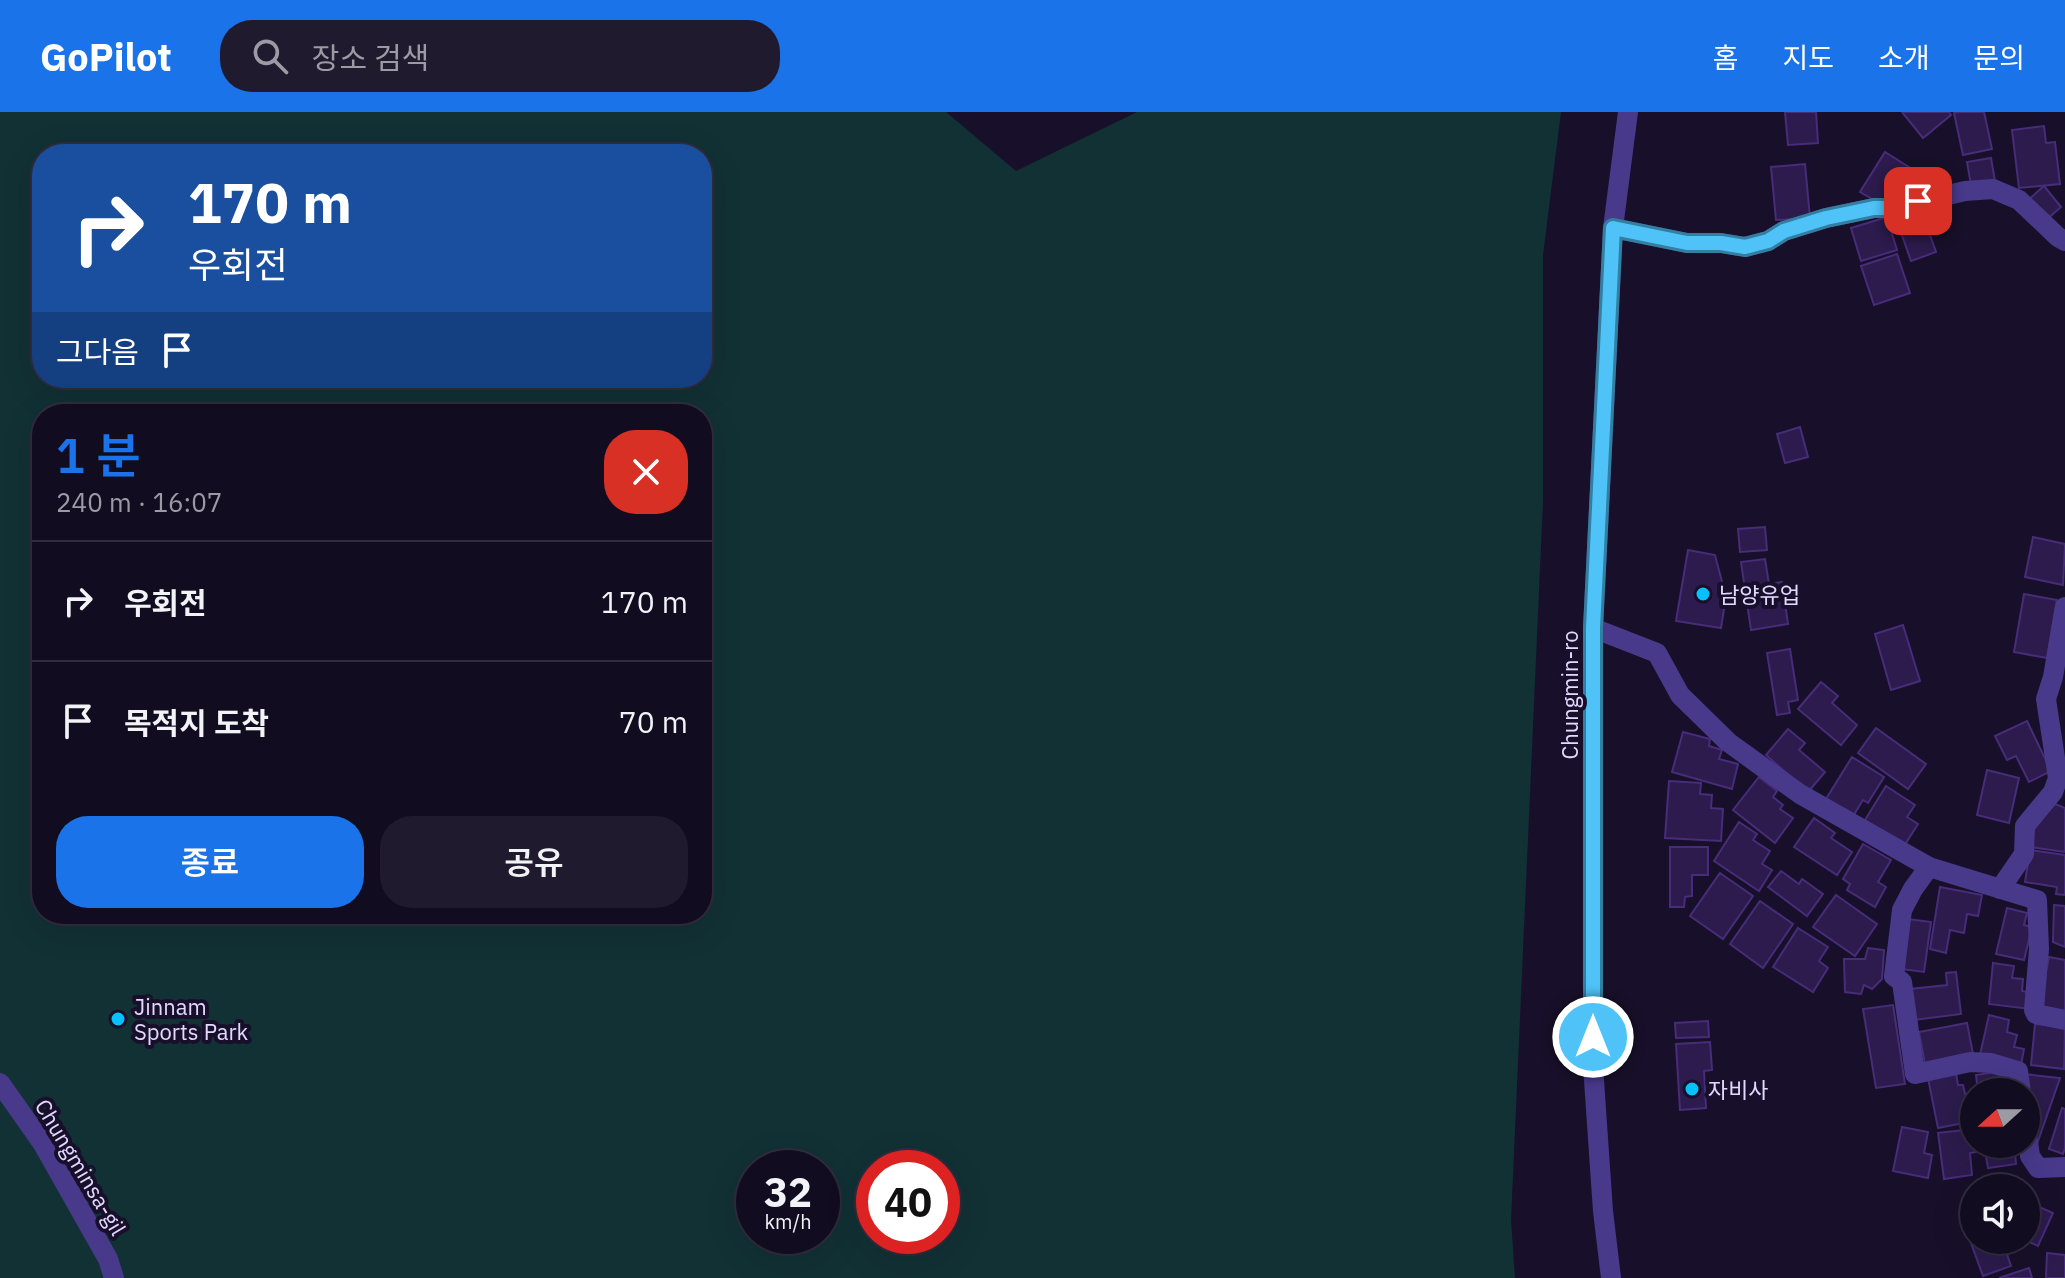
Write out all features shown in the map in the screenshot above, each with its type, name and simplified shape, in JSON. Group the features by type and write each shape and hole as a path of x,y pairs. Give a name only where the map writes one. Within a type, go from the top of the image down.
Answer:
{"street":[{"name":"Chungmin-ro","path":"1611,1278 1593,1066 1593,628 1613,228 1628,112"},
{"path":"1613,228 1687,243 1745,247 1826,218 1874,208 1893,208 1965,191 1993,189 2019,200 2065,241"},
{"path":"2000,889 2024,854 2025,826 2053,792 2058,778 2046,699 2053,677 2065,607"},
{"path":"1593,628 1657,653 1680,695 1728,742 1800,794 1929,867 2037,900 2039,949 2034,1010 2036,1014 2065,1020"},
{"path":"1929,867 1902,910 1894,976 1902,982 1915,1074 1970,1062 1991,1063 2018,1071 2019,1078"},
{"name":"Chungminsa-gil","path":"0,1083 43,1144 108,1259 114,1278"},
{"path":"2031,1158 2038,1168 2065,1167"}],"green space":[{"path":"0,112 946,112 1016,171 1137,112 1561,112 1543,255 1543,501 1511,1220 1515,1278 0,1278"}],"building":[{"path":"1785,112 1816,112 1818,143 1788,145"},
{"path":"1902,112 1949,112 1951,115 1923,138"},
{"path":"1984,112 1992,149 1963,155 1954,113"},
{"path":"2044,126 2046,143 2055,142 2060,184 2019,188 2012,130"},
{"path":"1885,152 1909,167 1886,207 1860,192"},
{"path":"1991,158 1995,181 1971,185 1967,162"},
{"path":"1805,164 1810,218 1776,220 1771,167"},
{"path":"2044,186 2061,207 2045,221 2028,200"},
{"path":"1923,215 1936,252 1911,261 1898,224"},
{"path":"1887,217 1897,250 1861,261 1851,228"},
{"path":"1897,254 1910,293 1874,305 1861,266"},
{"path":"1800,427 1808,457 1785,463 1777,434"},
{"path":"1765,527 1767,550 1740,552 1738,529"},
{"path":"2033,537 2065,544 2063,585 2025,577"},
{"path":"1688,550 1715,555 1726,597 1721,628 1676,621"},
{"path":"1765,559 1769,584 1782,582 1788,624 1751,630 1741,562"},
{"path":"2024,594 2057,600 2047,658 2014,652"},
{"path":"1903,625 1920,681 1891,690 1875,634"},
{"path":"1790,649 1798,700 1788,702 1790,713 1777,715 1767,653"},
{"path":"1821,682 1838,696 1832,703 1857,725 1841,745 1798,709"},
{"path":"2027,721 2051,771 2029,782 2016,756 2007,760 1995,736"},
{"path":"1876,728 1926,764 1908,789 1858,753"},
{"path":"1788,729 1805,743 1799,750 1825,772 1808,792 1766,755"},
{"path":"1683,732 1710,739 1709,746 1722,750 1719,759 1738,764 1732,789 1672,772"},
{"path":"1852,757 1884,777 1868,803 1863,800 1853,816 1826,799"},
{"path":"1987,770 2019,778 2009,823 1977,815"},
{"path":"1759,777 1777,791 1773,797 1783,805 1780,809 1793,818 1775,843 1733,810"},
{"path":"1669,781 1701,783 1700,794 1712,795 1711,808 1723,809 1721,841 1665,838"},
{"path":"1886,786 1915,805 1907,817 1918,824 1904,846 1865,820"},
{"path":"2055,804 2065,808 2065,852 2031,847 2035,824"},
{"path":"1814,818 1835,833 1831,838 1852,852 1837,875 1794,847"},
{"path":"1739,822 1757,834 1753,840 1770,851 1762,864 1772,870 1759,891 1714,861"},
{"path":"1863,844 1891,860 1878,882 1886,887 1875,907 1847,890 1850,884 1843,879"},
{"path":"1670,847 1708,847 1708,875 1692,875 1692,896 1685,897 1684,907 1670,907"},
{"path":"2030,850 2065,855 2065,895 2056,894 2057,887 2025,882"},
{"path":"1781,871 1799,884 1802,879 1823,894 1807,916 1768,887"},
{"path":"1720,873 1753,896 1723,939 1690,916"},
{"path":"1940,887 1982,895 1978,916 1967,914 1964,933 1950,930 1946,953 1930,949"},
{"path":"1836,895 1877,924 1855,956 1813,927"},
{"path":"1760,901 1793,924 1763,968 1730,944"},
{"path":"2054,905 2065,906 2065,947 2053,942"},
{"path":"2007,908 2027,913 2024,925 2032,927 2024,960 1996,954"},
{"path":"1908,919 1931,922 1924,972 1901,969"},
{"path":"1798,928 1828,947 1819,961 1828,968 1813,992 1773,967"},
{"path":"1868,948 1884,950 1882,979 1872,989 1864,985 1861,994 1845,992 1844,959 1865,959"},
{"path":"2049,957 2065,960 2065,1015 2038,1009"},
{"path":"1993,963 2014,966 2012,978 2023,979 2022,991 2032,993 2030,1009 1989,1004"},
{"path":"1956,972 1961,1014 1914,1020 1910,989 1947,985 1946,973"},
{"path":"1893,1005 1905,1084 1876,1088 1863,1009"},
{"path":"1989,1015 2009,1020 2007,1032 2017,1035 2014,1047 2024,1049 2021,1065 1980,1055"},
{"path":"1708,1021 1709,1037 1676,1038 1675,1023"},
{"path":"1967,1023 1973,1054 1925,1064 1919,1032"},
{"path":"2035,1024 2065,1027 2064,1069 2031,1065"},
{"name":"자비사","path":"1710,1042 1712,1070 1704,1071 1706,1108 1680,1110 1676,1044"},
{"path":"2009,1070 2010,1078 1976,1078 1976,1075"},
{"path":"1956,1073 1960,1085 1960,1124 1938,1128 1928,1078"},
{"path":"2024,1074 2060,1078 2040,1135 2040,1078 2025,1078"},
{"path":"2062,1108 2065,1109 2063,1154 2049,1149"},
{"path":"1902,1127 1928,1132 1924,1153 1932,1155 1928,1178 1893,1171"},
{"path":"1960,1130 1960,1158 1970,1158 1972,1174 1944,1179 1938,1133"},
{"path":"1986,1158 2015,1158 2016,1164 1988,1168"},
{"path":"2040,1207 2053,1213 2040,1242"},
{"path":"2047,1253 2065,1255 2065,1278 2046,1278"},
{"path":"1975,1254 2007,1254 2011,1266 1983,1276"},
{"path":"2029,1268 2032,1278 1999,1278"}],"place":[{"name":"남양유업","path":"1703,594"},
{"name":"Jinnam Sports Park","path":"118,1019"},
{"name":"자비사","path":"1692,1089"}],"route":[{"path":"1593,1037 1593,628 1613,228 1687,243 1745,247 1768,241 1795,226 1918,201"}]}
